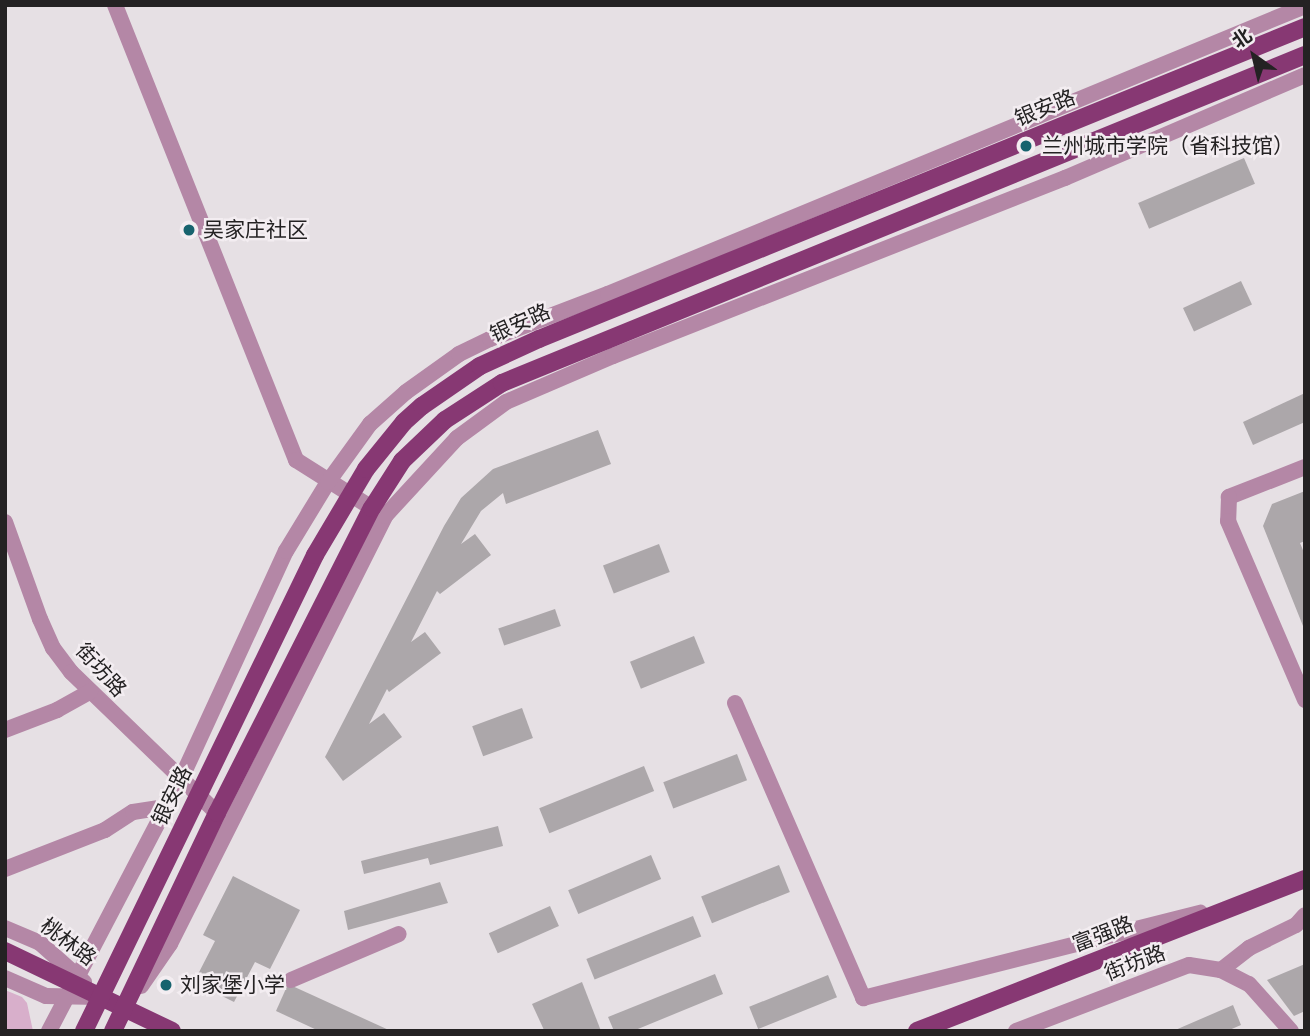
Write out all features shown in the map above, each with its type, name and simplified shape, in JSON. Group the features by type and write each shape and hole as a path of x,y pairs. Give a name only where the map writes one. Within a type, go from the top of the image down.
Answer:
{"main road":[{"name":"银安路","path":"84,1031 315,555 348,495 404,422 438,393 480,366 538,339 1305,27"},
{"path":"114,1031 217,813 378,512 411,453 445,420 502,383 1305,55"},
{"name":"富强路","path":"917,1031 1300,881"},
{"name":"桃林路","path":"5,951 124,1009"},
{"path":"124,1009 172,1031"}],"street":[{"path":"115,5 296,460 378,512"},
{"path":"49,1031 181,779 286,551 328,482 370,424 406,392 459,354 1305,6"},
{"path":"124,1009 170,944 378,512 457,438 506,402 613,356 1065,178 1305,75"},
{"path":"1305,467 1229,497 1228,521 1305,700"},
{"name":"街坊路","path":"5,522 53,648 90,692 217,813"},
{"path":"5,730 57,710 90,692"},
{"path":"736,703 863,998 1187,917 1300,881"},
{"path":"5,869 105,830 133,812 166,807"},
{"path":"1221,971 1249,947 1296,925 1305,915"},
{"name":"桃林路","path":"5,928 40,943 71,985 46,996 5,978"},
{"path":"291,980 399,934"},
{"name":"街坊路","path":"1016,1031 1189,965 1221,971 1249,984 1291,1031"}],"shaded area":[{"path":"5,990 22,997 27,1003 33,1031 5,1031"}],"building":[{"path":"1244,158 1255,184 1149,229 1138,203"},
{"path":"1241,281 1252,305 1194,332 1183,308"},
{"path":"1305,393 1305,422 1253,445 1243,422"},
{"path":"598,430 611,464 506,504 503,493 481,511 461,544 475,534 491,555 440,594 437,591 411,642 425,632 441,653 389,692 387,689 369,724 384,713 402,737 343,781 325,757 461,498 493,469"},
{"path":"1305,491 1305,541 1300,543 1305,555 1305,631 1263,526 1272,504"},
{"path":"659,544 670,572 614,594 603,566"},
{"path":"555,609 561,626 504,646 498,629"},
{"path":"694,636 705,663 641,689 630,662"},
{"path":"522,708 533,738 483,756 472,726"},
{"path":"737,754 747,780 673,808 663,782"},
{"path":"644,766 654,791 549,833 539,808"},
{"path":"498,826 503,846 430,865 428,858 364,874 361,861"},
{"path":"651,855 661,879 578,914 568,890"},
{"path":"779,865 790,892 712,923 701,896"},
{"path":"233,876 300,910 270,969 255,962 234,1002 194,982 215,941 203,935"},
{"path":"440,882 448,903 348,930 344,911"},
{"path":"550,906 559,926 498,953 489,933"},
{"path":"693,916 701,936 595,979 586,959"},
{"path":"1305,964 1305,1011 1294,1016 1267,980"},
{"path":"715,974 723,994 633,1031 614,1031 608,1017"},
{"path":"828,975 837,997 758,1029 749,1007"},
{"path":"582,982 601,1031 544,1030 532,1004"},
{"path":"288,984 391,1031 319,1031 276,1011"},
{"path":"1233,1005 1241,1025 1227,1031 1173,1031"}],"place":[{"name":"兰州城市学院（省科技馆）","path":"1026,146"},
{"name":"吴家庄社区","path":"189,230"},
{"name":"刘家堡小学","path":"166,985"}]}
